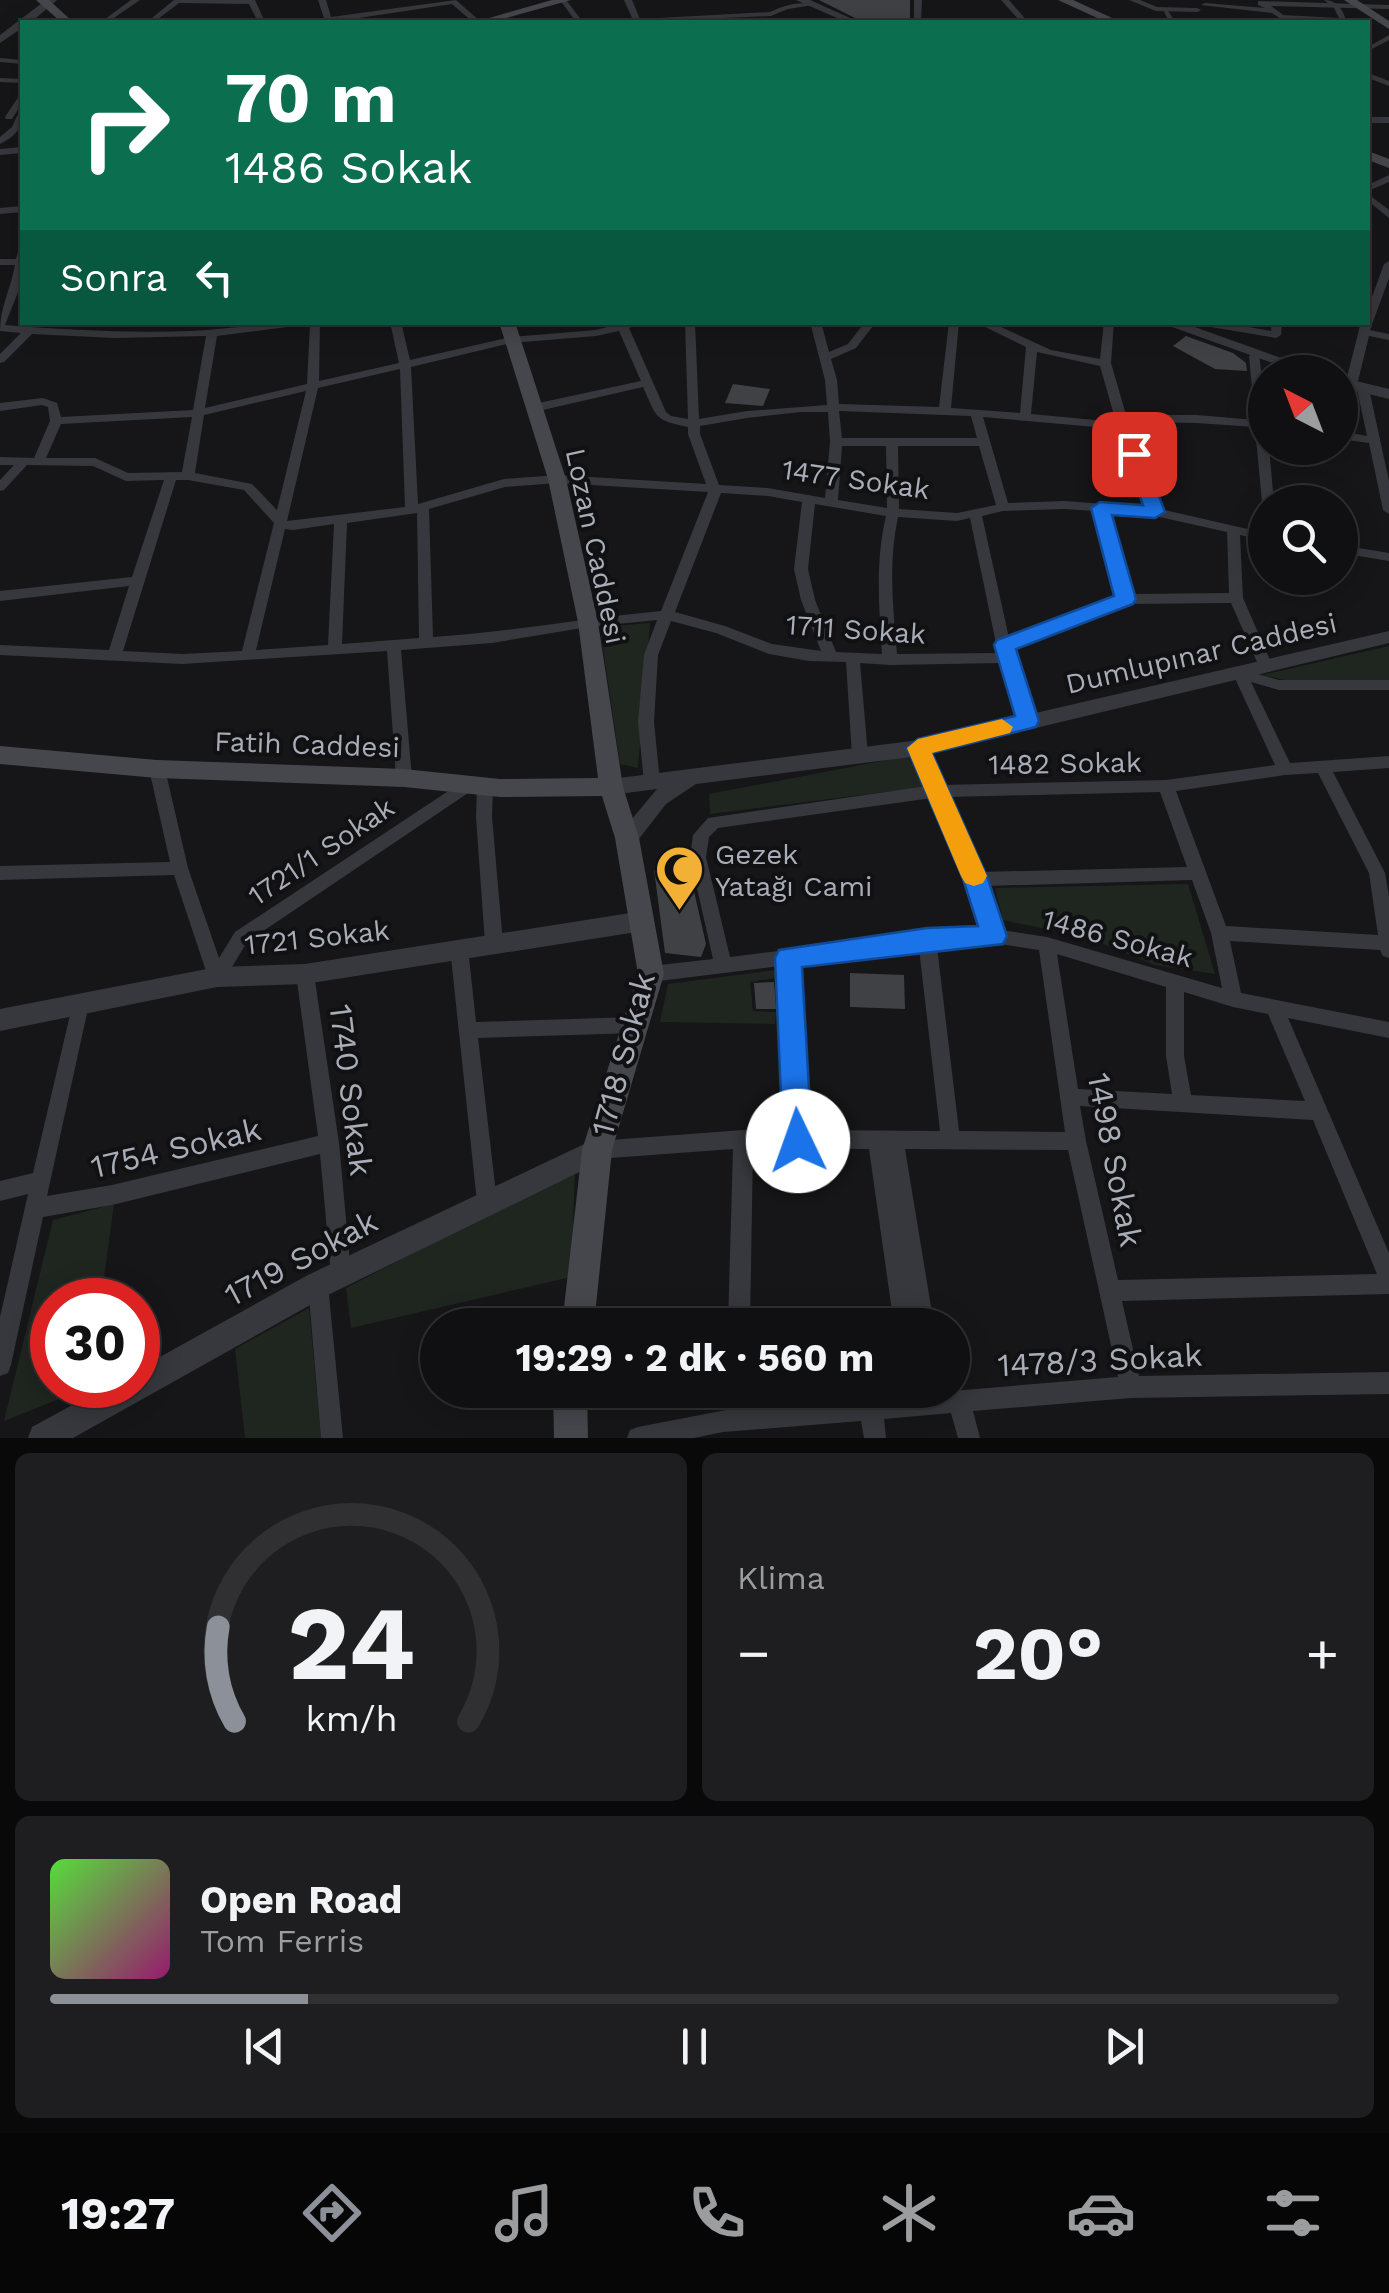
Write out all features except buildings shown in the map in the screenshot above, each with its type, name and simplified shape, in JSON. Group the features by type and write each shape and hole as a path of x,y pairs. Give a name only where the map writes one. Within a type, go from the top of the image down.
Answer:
{"main road":[{"path":"487,20 564,0"},
{"path":"1072,1 1111,20"},
{"path":"1352,2 1389,26"},
{"name":"Lozan Caddesi","path":"509,331 557,479 588,622 611,786"},
{"name":"Fatih Caddesi","path":"0,754 157,769 404,778 478,785 611,786"},
{"name":"1718 Sokak","path":"580,1308 597,1150 651,974 628,838 611,786"},
{"path":"570,1408 571,1438"}],"street":[{"path":"107,20 136,0"},
{"path":"1005,0 1023,20"},
{"path":"1133,0 1165,10 1203,5 1328,20"},
{"path":"26,20 47,1"},
{"path":"152,20 172,2 250,1"},
{"path":"334,20 452,1 476,20"},
{"path":"698,4 704,19 771,14 805,2 849,20"},
{"path":"1259,2 1389,6"},
{"path":"1259,2 1282,17"},
{"path":"1165,10 1171,20"},
{"path":"744,14 749,20"},
{"path":"0,40 16,32"},
{"path":"0,141 19,128"},
{"path":"1370,199 1389,215"},
{"path":"1370,315 1388,271 1371,273"},
{"path":"20,282 0,326 29,331 265,325"},
{"path":"248,656 313,386 315,325"},
{"path":"396,325 406,362 426,642"},
{"path":"56,421 198,413 406,362 509,331 624,329 634,325"},
{"path":"652,782 646,722 650,655 715,492 694,424 690,325"},
{"path":"817,325 836,442 831,502"},
{"path":"825,358 852,346 870,325"},
{"path":"945,409 954,325"},
{"path":"986,325 1048,354 1105,362"},
{"path":"1109,325 1105,362 1155,512"},
{"path":"1212,327 1276,335 1277,325"},
{"path":"1358,357 1366,325 1389,337"},
{"path":"1212,327 1254,355"},
{"path":"188,476 210,329"},
{"path":"624,329 645,383 667,419 694,424 832,404 945,409 1024,418 1248,424"},
{"path":"0,360 29,331"},
{"path":"1024,418 1032,347"},
{"path":"534,408 645,383"},
{"path":"1358,387 1389,394"},
{"path":"0,407 43,401 53,405 56,421 32,461 0,486"},
{"path":"1358,404 1389,510"},
{"path":"976,414 1003,507"},
{"path":"1358,438 1371,440"},
{"path":"836,442 986,442"},
{"path":"890,660 884,580 886,543 894,513 892,442"},
{"path":"0,461 94,462 126,478 188,476 248,486 282,524"},
{"path":"114,653 171,477"},
{"name":"1477 Sokak","path":"282,524 342,522 418,509 504,483 557,479 715,492 768,492 894,513 956,517 1003,507 1155,512 1248,534"},
{"path":"809,498 801,569 808,600 831,658"},
{"path":"1100,508 1125,599 1236,598"},
{"path":"975,513 1005,652 1028,721"},
{"path":"334,649 342,522"},
{"path":"1233,531 1236,598 1266,667"},
{"path":"1358,552 1389,558"},
{"path":"0,596 138,581"},
{"name":"1711 Sokak","path":"0,650 182,659 248,656 492,638 588,622 666,615 720,629 769,648 831,658 890,660 1005,652 1125,599"},
{"name":"Dumlupınar Caddesi","path":"611,786 918,748 1389,638"},
{"path":"393,646 399,680 398,733 404,778"},
{"path":"853,659 860,755"},
{"path":"1240,674 1279,685 1389,684"},
{"path":"1240,674 1285,769"},
{"path":"918,748 976,879 994,936"},
{"name":"1482 Sokak","path":"723,965 698,858 701,835 714,822 938,791 1166,786 1285,769 1389,762"},
{"path":"1220,933 1388,942 1383,873 1324,768"},
{"path":"157,769 180,868 217,978"},
{"path":"628,838 660,798 695,776"},
{"path":"478,785 494,943"},
{"name":"1721/1 Sokak","path":"217,978 241,938 478,785"},
{"path":"1166,786 1220,933 1234,1000"},
{"path":"0,873 180,868"},
{"path":"976,879 1198,873"},
{"name":"1721 Sokak","path":"0,1020 217,978 305,974 643,921"},
{"name":"1486 Sokak","path":"651,974 927,940 994,936 1047,944 1234,1000 1389,1030"},
{"path":"927,940 951,1141"},
{"name":"1498 Sokak","path":"1047,944 1076,1140 1131,1387"},
{"path":"460,948 487,1202"},
{"path":"788,958 798,1141"},
{"name":"1740 Sokak","path":"305,974 330,1143 332,1438"},
{"path":"1175,981 1175,1056 1183,1102"},
{"path":"0,1365 80,1004"},
{"path":"1111,1291 1389,1281 1348,1175 1316,1110 1275,1008"},
{"path":"468,1030 636,1025"},
{"path":"1070,1097 1316,1110"},
{"path":"597,1150 743,1139 1076,1140"},
{"path":"739,1308 743,1139"},
{"path":"886,1141 903,1308"},
{"path":"886,1141 919,1308"},
{"name":"1754 Sokak","path":"35,1208 112,1195 330,1143"},
{"name":"1719 Sokak","path":"43,1438 330,1279 597,1150"},
{"path":"0,1191 41,1181"},
{"name":"1478/3 Sokak","path":"970,1399 1131,1387 1389,1383"},
{"name":"1478/3 Sokak","path":"638,1438 875,1408"},
{"path":"961,1408 969,1438"},
{"path":"871,1409 874,1438"}],"shaded area":[{"path":"650,623 638,768 620,764 600,627"},
{"path":"1389,646 1389,680 1285,680 1262,675"},
{"path":"908,756 925,787 710,814 709,794"},
{"path":"1188,884 1215,974 1155,965 1089,938 1003,920 995,888"},
{"path":"775,970 776,978 750,982 753,1011 776,1012 775,1024 660,1022 668,984"},
{"path":"575,1169 571,1277 437,1308 420,1308 420,1312 351,1328 346,1288"},
{"path":"114,1204 104,1278 39,1278 53,1220"},
{"path":"309,1308 321,1438 245,1438 235,1349"},
{"path":"30,1314 30,1408 36,1408 4,1421"}],"slow traffic":[{"path":"974,876 918,748 1002,727"}],"place":[{"name":"Gezek Yatağı Cami","path":"680,912"}],"route":[{"path":"798,1141 788,958 927,940 994,936 976,879 918,748 1028,721 1004,645 1125,599 1100,508 1155,512 1134,454"}]}
